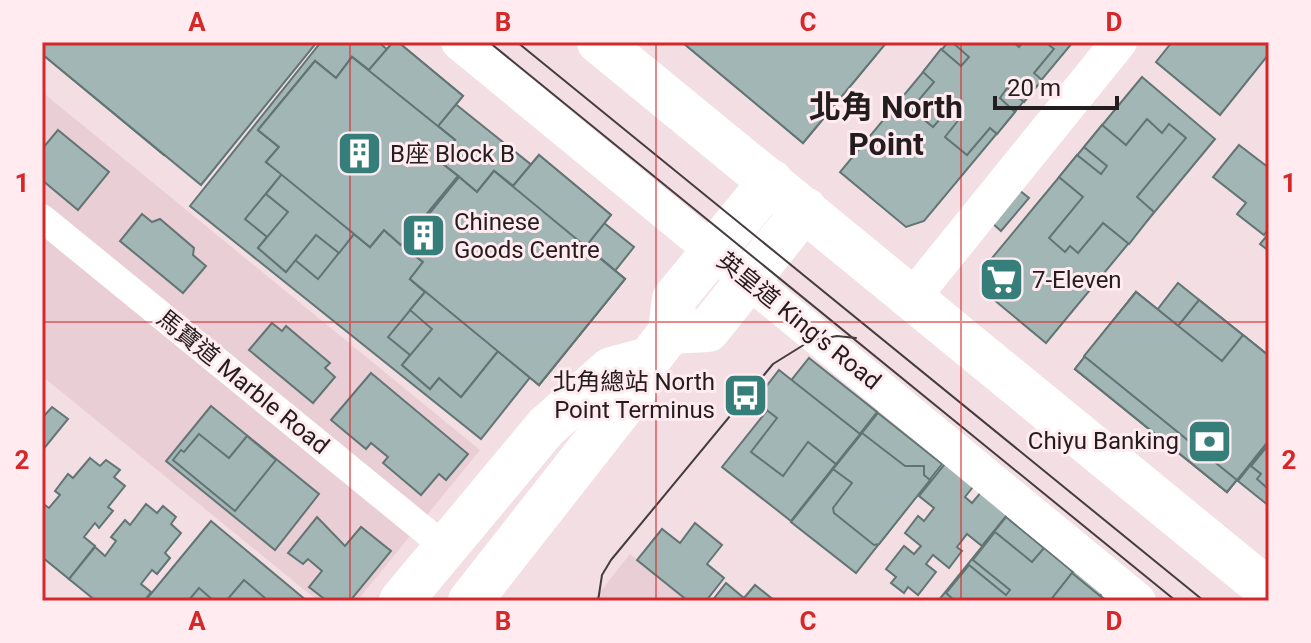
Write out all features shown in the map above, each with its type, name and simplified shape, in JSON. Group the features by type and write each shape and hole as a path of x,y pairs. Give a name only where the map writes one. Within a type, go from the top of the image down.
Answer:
{"main road":[{"path":"599,42 1269,591"},
{"path":"470,601 634,392 659,346 674,299 771,181"},
{"path":"401,601 546,427 611,369 659,346 708,330 750,282 805,209"}],"street":[{"name":"英皇道 King's Road","path":"459,42 1138,601"},
{"path":"912,298 1119,42"},
{"name":"馬寶道 Marble Road","path":"42,218 445,547"}],"shaded area":[{"path":"42,92 480,450 357,601 318,601 42,376"},
{"path":"630,554 689,601 593,601"}],"building":[{"path":"42,42 257,42 164,155 42,54"},
{"path":"42,42 317,42 201,185 42,54"},
{"name":"Chinese Goods Centre","path":"321,42 378,42 634,247 481,439 190,206"},
{"name":"B座 Block B","path":"393,42 398,42 463,96 438,126 455,140 439,161 458,176 401,245 384,230 370,247 354,234 318,279 295,260 286,272 258,248 267,237 245,219 282,174 266,162 279,147 258,130 315,61 336,78 352,57 369,70"},
{"name":"B座 Block B","path":"393,42 398,42 463,96 438,126 455,140 439,161 458,176 401,245 384,230 370,247 354,234 339,253 316,235 286,272 258,248 288,212 266,194 282,174 266,162 279,147 258,130 315,61 336,78 352,57 369,70"},
{"path":"682,42 860,42 876,55 803,143"},
{"path":"682,42 887,42 803,143"},
{"path":"948,42 1073,42 924,221 906,227 840,172"},
{"path":"952,42 1013,42 1019,47 1023,42 1045,42 1054,49 1034,73 1042,80 1024,102 1007,88 1000,98 1015,112 997,134 990,128 967,155 945,137 960,118 949,109 933,127 911,109 934,82 923,72 941,49 961,66 969,57"},
{"path":"1172,42 1269,42 1269,54 1220,115 1156,62"},
{"name":"B座 Block B","path":"352,57 455,140 439,161 458,176 401,245 384,230 370,247 266,162 279,147 258,130 315,61 336,78"},
{"path":"1142,77 1215,139 1046,343 987,294 983,269"},
{"path":"1147,119 1162,133 1169,124 1186,138 1137,197 1154,212 1129,244 1103,223 1078,253 1070,246 1065,252 1049,238 1083,197 1059,177 1077,155 1101,174 1107,166 1084,147 1102,125 1126,145"},
{"path":"58,130 109,172 78,210 42,180 42,149"},
{"path":"1239,145 1269,168 1269,228 1264,235 1237,214 1246,203 1213,177"},
{"path":"539,155 611,215 586,246 625,279 539,385 498,351 461,397 439,378 430,389 402,365 410,355 388,337 425,292 410,279 423,262 403,246 459,177 477,192 494,171 513,186"},
{"path":"539,155 611,215 586,246 625,279 539,385 498,351 461,397 439,378 430,389 402,365 432,329 410,310 425,292 410,279 423,262 403,246 459,177 477,192 494,171 513,186"},
{"path":"494,171 625,279 539,385 410,279 423,262 403,246 459,177 477,192"},
{"path":"1019,190 1029,198 1001,231 992,223"},
{"path":"142,214 152,222 160,219 194,248 193,255 206,266 183,293 120,241"},
{"path":"1269,233 1269,251 1260,244"},
{"path":"1178,283 1269,356 1269,440 1227,492 1075,369 1136,292 1157,310"},
{"path":"1136,292 1199,343 1220,317 1269,356 1269,440 1227,492 1075,369"},
{"path":"1136,292 1178,326 1199,300 1269,356 1269,440 1227,492 1075,369"},
{"path":"1136,292 1222,361 1243,335 1269,356 1269,440 1237,480 1084,356"},
{"path":"272,323 282,331 286,326 330,363 325,368 335,377 313,403 249,350"},
{"path":"809,358 877,412 791,521 722,467"},
{"path":"779,370 860,434 836,464 808,442 783,476 751,452 777,418 755,401"},
{"path":"371,373 468,454 446,480 439,474 421,495 383,463 388,457 371,443 366,449 331,420"},
{"path":"211,406 319,494 275,550 166,461"},
{"path":"52,407 68,419 42,451 42,415"},
{"path":"878,413 942,464 856,573 791,522"},
{"path":"862,433 905,466 924,466 924,475 930,480 879,544 874,545 834,513 833,508 852,483 833,469"},
{"path":"199,434 229,458 247,436 276,460 235,511 173,460"},
{"path":"1269,442 1269,506 1238,481"},
{"path":"1269,444 1267,488 1257,479 1261,474 1251,466"},
{"path":"952,455 980,478 965,497 972,503 988,484 1015,505 982,546 967,534 957,547 962,551 949,568 933,555 926,564 936,572 918,595 908,587 904,593 891,583 896,577 886,569 904,546 914,554 921,546 905,533 918,516 924,521 934,508 919,496"},
{"path":"90,458 100,466 106,460 120,470 114,477 125,486 108,507 113,511 99,528 95,523 84,537 95,546 69,579 42,557 42,503 49,508 60,495 55,491 68,474 73,478"},
{"path":"146,504 157,513 163,506 176,517 171,524 181,533 165,553 170,558 157,574 152,570 141,584 151,592 144,601 96,601 69,579 95,547 105,556 116,541 111,537 125,520 130,525"},
{"path":"317,517 345,546 361,527 391,551 350,601 327,601 309,587 322,571 308,559 303,564 288,553"},
{"path":"1006,517 1073,572 1050,601 938,601"},
{"path":"211,521 307,601 145,601"},
{"path":"695,523 722,545 707,564 724,578 706,601 688,601 637,560 662,529 680,543"},
{"path":"995,532 1032,562 1044,548 1073,572 1050,601 955,601 946,593 969,565 1006,595 1010,590 973,560"},
{"path":"1082,561 1111,583 1100,596 1106,600 1116,588 1132,601 1050,601"},
{"path":"1072,573 1100,596 1107,601 1050,601"},
{"path":"244,580 265,598 262,601 226,601"},
{"path":"726,583 744,598 755,585 775,601 712,601"},
{"path":"199,588 214,601 188,601"}],"tram line":[{"path":"489,42 1176,601"},
{"path":"517,42 1204,601"},
{"path":"598,601 602,575 611,560 773,364 810,341 837,336 856,338"}],"place":[{"name":"B座 Block B","path":"359,154"},
{"name":"Chinese Goods Centre","path":"423,236"},
{"name":"7-Eleven","path":"1001,280"},
{"name":"北角總站 North Point Terminus","path":"746,396"},
{"name":"Chiyu Banking","path":"1210,441"}],"district":[{"name":"北角 North Point","path":"886,126"}]}
